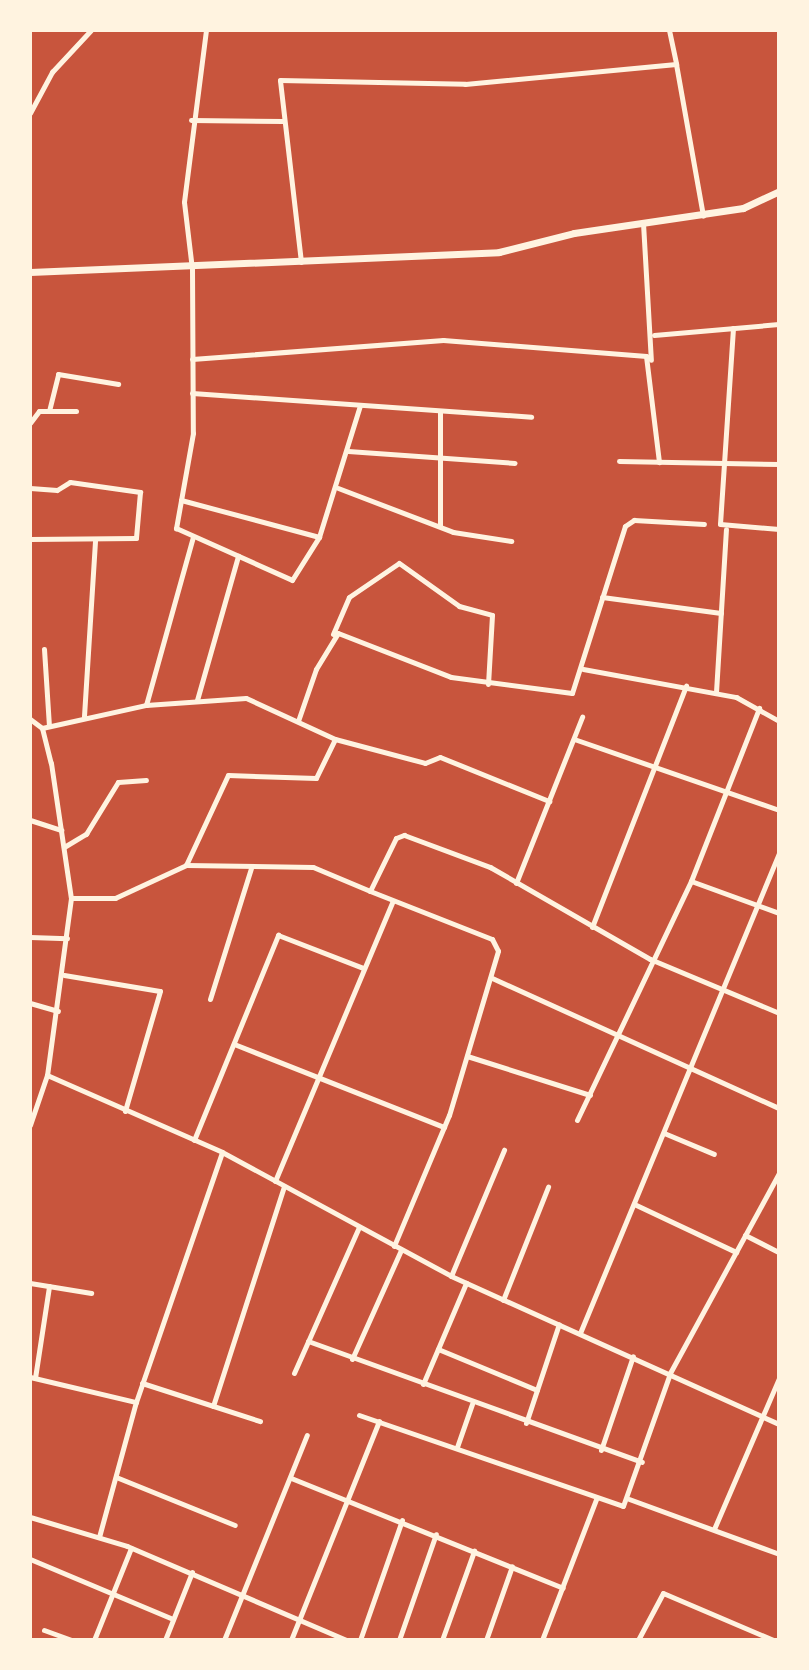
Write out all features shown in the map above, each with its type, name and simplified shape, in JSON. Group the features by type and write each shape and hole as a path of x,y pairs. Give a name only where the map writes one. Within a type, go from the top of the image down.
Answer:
{"street":[{"path":"30,113 52,72 91,30"},
{"path":"206,30 191,120 184,202 192,269 189,475 174,523 193,537 289,582 320,537 338,488 360,405"},
{"path":"669,30 703,216"},
{"path":"300,262 280,80 465,83 676,64"},
{"path":"191,120 283,121"},
{"path":"30,272 192,269 499,252 643,223 743,208 779,191"},
{"path":"643,223 654,335 651,359 659,463"},
{"path":"654,335 779,324"},
{"path":"733,328 720,524 726,529 779,528"},
{"path":"192,359 443,341 540,344 651,359"},
{"path":"50,411 58,374 118,384"},
{"path":"192,393 531,417"},
{"path":"30,423 35,413 76,411"},
{"path":"440,411 440,525"},
{"path":"348,451 440,460 515,463"},
{"path":"619,461 779,464"},
{"path":"30,488 57,489 70,482 137,489 136,538 30,539"},
{"path":"338,488 440,525 511,541"},
{"path":"181,500 320,537"},
{"path":"333,634 488,684 572,693 583,669 602,597 629,521 704,524"},
{"path":"716,692 726,529"},
{"path":"146,705 193,537"},
{"path":"84,716 95,540"},
{"path":"197,700 238,556"},
{"path":"298,721 349,597 399,563 459,606 492,615 488,684"},
{"path":"602,597 721,612"},
{"path":"30,1125 47,1075 64,975 71,898 45,727 44,649"},
{"path":"583,669 716,692 762,706 779,721"},
{"path":"592,927 686,686"},
{"path":"30,719 45,727 84,716 146,705 246,698 335,739 425,763 440,757 549,801"},
{"path":"578,1120 620,1033 650,959 691,881 725,788 759,708"},
{"path":"516,883 582,717"},
{"path":"186,864 228,775 316,778 335,739"},
{"path":"575,739 725,788 779,810"},
{"path":"64,848 86,834 118,782 146,780"},
{"path":"30,820 61,830"},
{"path":"370,891 396,838 404,835 516,883 650,959 779,1013"},
{"path":"580,1334 779,853"},
{"path":"71,898 115,898 186,864 251,868 313,867 392,902 492,939 498,951 492,978 444,1127 352,1359"},
{"path":"210,999 251,868"},
{"path":"691,881 779,913"},
{"path":"275,1181 392,902"},
{"path":"194,1140 278,936 363,968"},
{"path":"30,937 67,938"},
{"path":"64,975 160,991 125,1111"},
{"path":"492,978 693,1064 779,1108"},
{"path":"30,1003 58,1011"},
{"path":"234,1044 444,1127"},
{"path":"467,1056 590,1095"},
{"path":"47,1075 222,1152 451,1276 779,1424"},
{"path":"664,1133 714,1154"},
{"path":"451,1276 504,1150"},
{"path":"99,1537 142,1383 222,1152"},
{"path":"359,1415 457,1447 618,1507 629,1499 670,1373 779,1173"},
{"path":"213,1406 284,1185"},
{"path":"503,1300 548,1187"},
{"path":"634,1204 736,1252"},
{"path":"294,1373 359,1227"},
{"path":"745,1235 779,1252"},
{"path":"30,1283 91,1293"},
{"path":"423,1384 466,1283"},
{"path":"49,1286 32,1377 136,1402"},
{"path":"526,1423 559,1324"},
{"path":"308,1342 472,1404 642,1462"},
{"path":"438,1349 537,1390"},
{"path":"601,1450 633,1356"},
{"path":"714,1529 779,1378"},
{"path":"142,1383 260,1421"},
{"path":"457,1447 472,1404"},
{"path":"291,1640 379,1421"},
{"path":"224,1640 307,1435"},
{"path":"116,1477 235,1525"},
{"path":"291,1478 402,1520 563,1588"},
{"path":"542,1640 596,1499"},
{"path":"629,1499 779,1553"},
{"path":"30,1517 131,1548 244,1592 346,1640"},
{"path":"360,1640 402,1520"},
{"path":"399,1640 436,1534"},
{"path":"94,1640 131,1548"},
{"path":"442,1640 474,1551"},
{"path":"30,1559 173,1619"},
{"path":"486,1640 512,1566"},
{"path":"165,1640 192,1572"},
{"path":"638,1640 663,1593 774,1640"},
{"path":"44,1630 72,1640"},
{"path":"742,1640 746,1630"}]}
